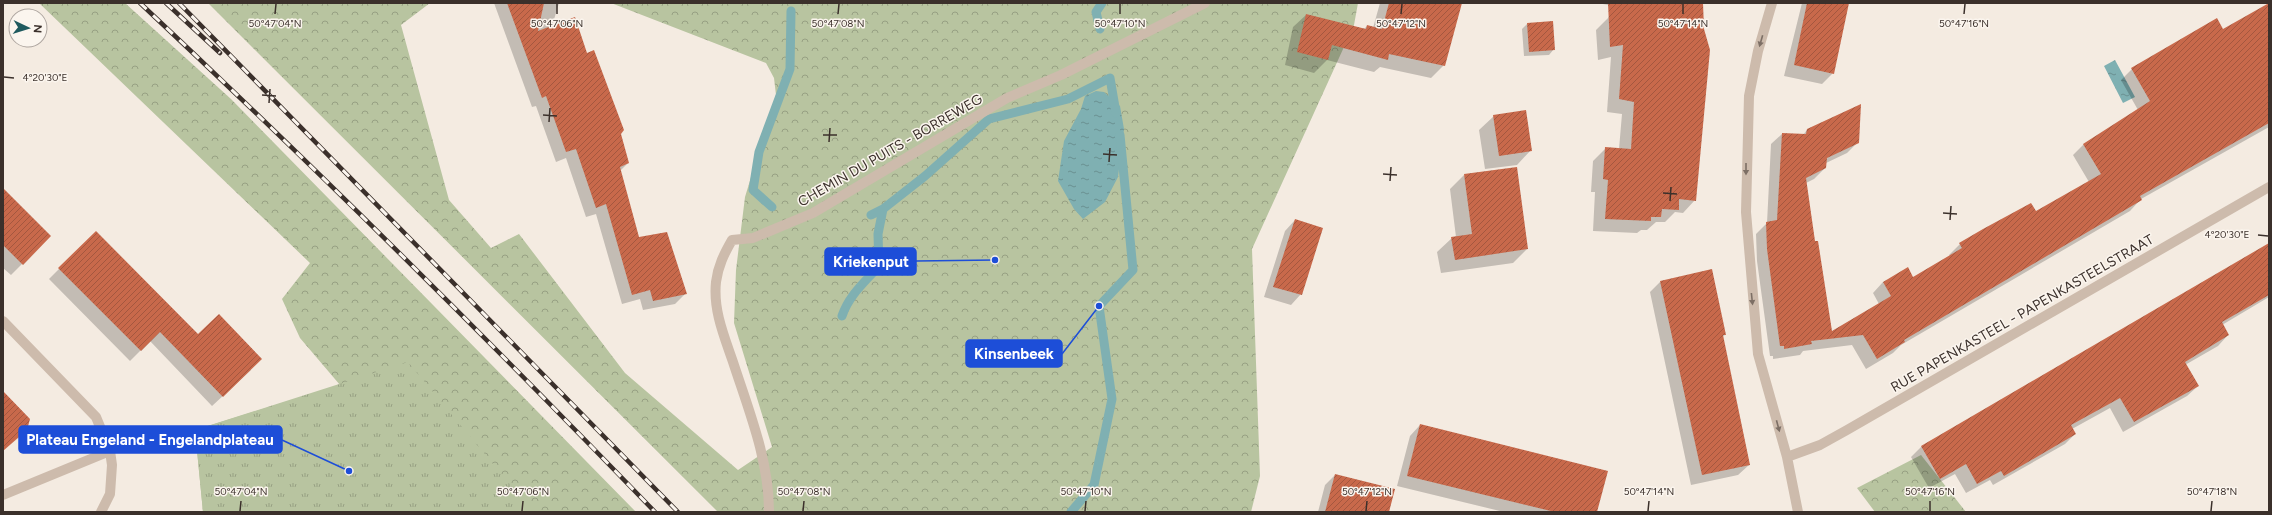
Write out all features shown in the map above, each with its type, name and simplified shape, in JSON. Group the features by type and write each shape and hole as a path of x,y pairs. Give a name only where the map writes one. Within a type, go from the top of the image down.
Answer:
{"street":[{"name":"CHEMIN DU PUITS - BORREWEG","path":"769,512 769,492 761,450 718,318 716,283 721,260 732,240 753,238 813,213 1007,98 1061,74 1205,3"},
{"path":"1772,3 1758,51 1749,96 1746,132 1746,212 1758,354 1787,457 1798,512"},
{"name":"RUE PAPENKASTEEL - PAPENKASTEELSTRAAT","path":"1787,457 1820,445 1847,430 2269,187"},
{"path":"3,321 96,417 110,451 112,465 110,494 101,512"},
{"path":"3,495 110,451"}],"green space":[{"path":"39,3 125,3 231,99 636,512 203,512 195,430 340,385 300,338 282,299 310,263 48,12 48,8 44,8"},
{"path":"208,3 430,3 401,25 449,200 491,248 519,234 625,373 738,470 772,447 734,323 736,270 745,197 776,95 774,78 766,63 611,3 1358,3 1354,25 1252,249 1260,476 1251,512 718,512"},
{"path":"408,362 533,512 203,512 195,430"},
{"path":"1921,455 1966,512 1875,512 1857,488"}],"water":[{"path":"2115,60 2135,97 2123,103 2104,66"},
{"path":"1096,91 1104,92 1120,106 1124,129 1118,177 1105,202 1083,219 1074,209 1058,181 1064,141 1081,109 1085,96"}],"building":[{"path":"507,3 544,3 538,31 575,17 587,53 594,50 624,130 621,134 629,163 620,167 639,237 667,232 687,294 653,301 650,290 632,295 606,204 596,208 576,149 566,152 546,96 542,98"},
{"path":"1389,3 1462,3 1445,66 1389,54 1388,60 1332,45 1328,60 1297,52 1306,14 1366,29 1367,25 1382,29"},
{"path":"1608,3 1703,3 1704,29 1710,50 1696,201 1679,199 1679,210 1662,209 1661,217 1651,217 1651,221 1605,219 1608,180 1603,179 1605,147 1631,149 1634,102 1619,99 1623,45 1610,47"},
{"path":"1807,3 1849,3 1834,74 1794,65"},
{"path":"2269,3 2269,123 2140,196 2142,200 1904,340 1905,342 1877,359 1863,335 1811,341 1812,344 1784,349 1784,346 1780,346 1767,249 1766,222 1777,220 1782,133 1806,134 1807,129 1861,104 1859,143 1827,158 1826,168 1806,178 1815,241 1818,241 1832,331 1891,296 1883,282 1908,267 1913,277 1962,248 1959,243 1983,229 2031,203 2036,211 2101,174 2083,144 2150,101 2131,68 2217,18 2223,29"},
{"path":"1553,21 1555,50 1529,52 1527,23"},
{"path":"1526,110 1532,151 1499,156 1493,115"},
{"path":"1517,167 1528,249 1455,260 1451,237 1472,234 1464,174"},
{"path":"3,188 51,236 23,265 3,245"},
{"path":"1295,219 1323,228 1302,295 1273,287"},
{"path":"96,231 198,334 219,314 262,359 223,397 160,332 141,351 58,268"},
{"path":"2269,243 2269,295 2222,322 2229,335 2185,362 2199,386 2134,422 2120,398 2071,425 2076,434 2004,476 2001,471 1977,484 1966,464 1940,479 1921,446"},
{"path":"1712,269 1726,335 1723,335 1750,465 1702,475 1660,281"},
{"path":"3,391 30,419 27,430 3,451"},
{"path":"1420,424 1608,471 1597,512 1555,512 1407,476"},
{"path":"1335,474 1395,489 1389,512 1325,512"}],"waterway":[{"path":"1100,29 1096,12 1102,3"},
{"path":"772,207 753,190 759,152 790,69 791,11"},
{"path":"871,215 883,209 925,176 989,119 1068,99 1110,78 1116,113"},
{"path":"1071,512 1094,485 1112,399 1099,306 1133,270 1120,135"},
{"path":"842,316 853,295 879,266 878,234 883,209"}],"railway":[{"path":"140,3 206,65 400,254 655,512"},
{"path":"166,3 220,53"},
{"path":"179,3 678,512"}],"place":[{"name":"Kriekenput","path":"995,260"},
{"name":"Kinsenbeek","path":"1099,306"},
{"name":"Plateau Engeland - Engelandplateau","path":"349,471"}]}
